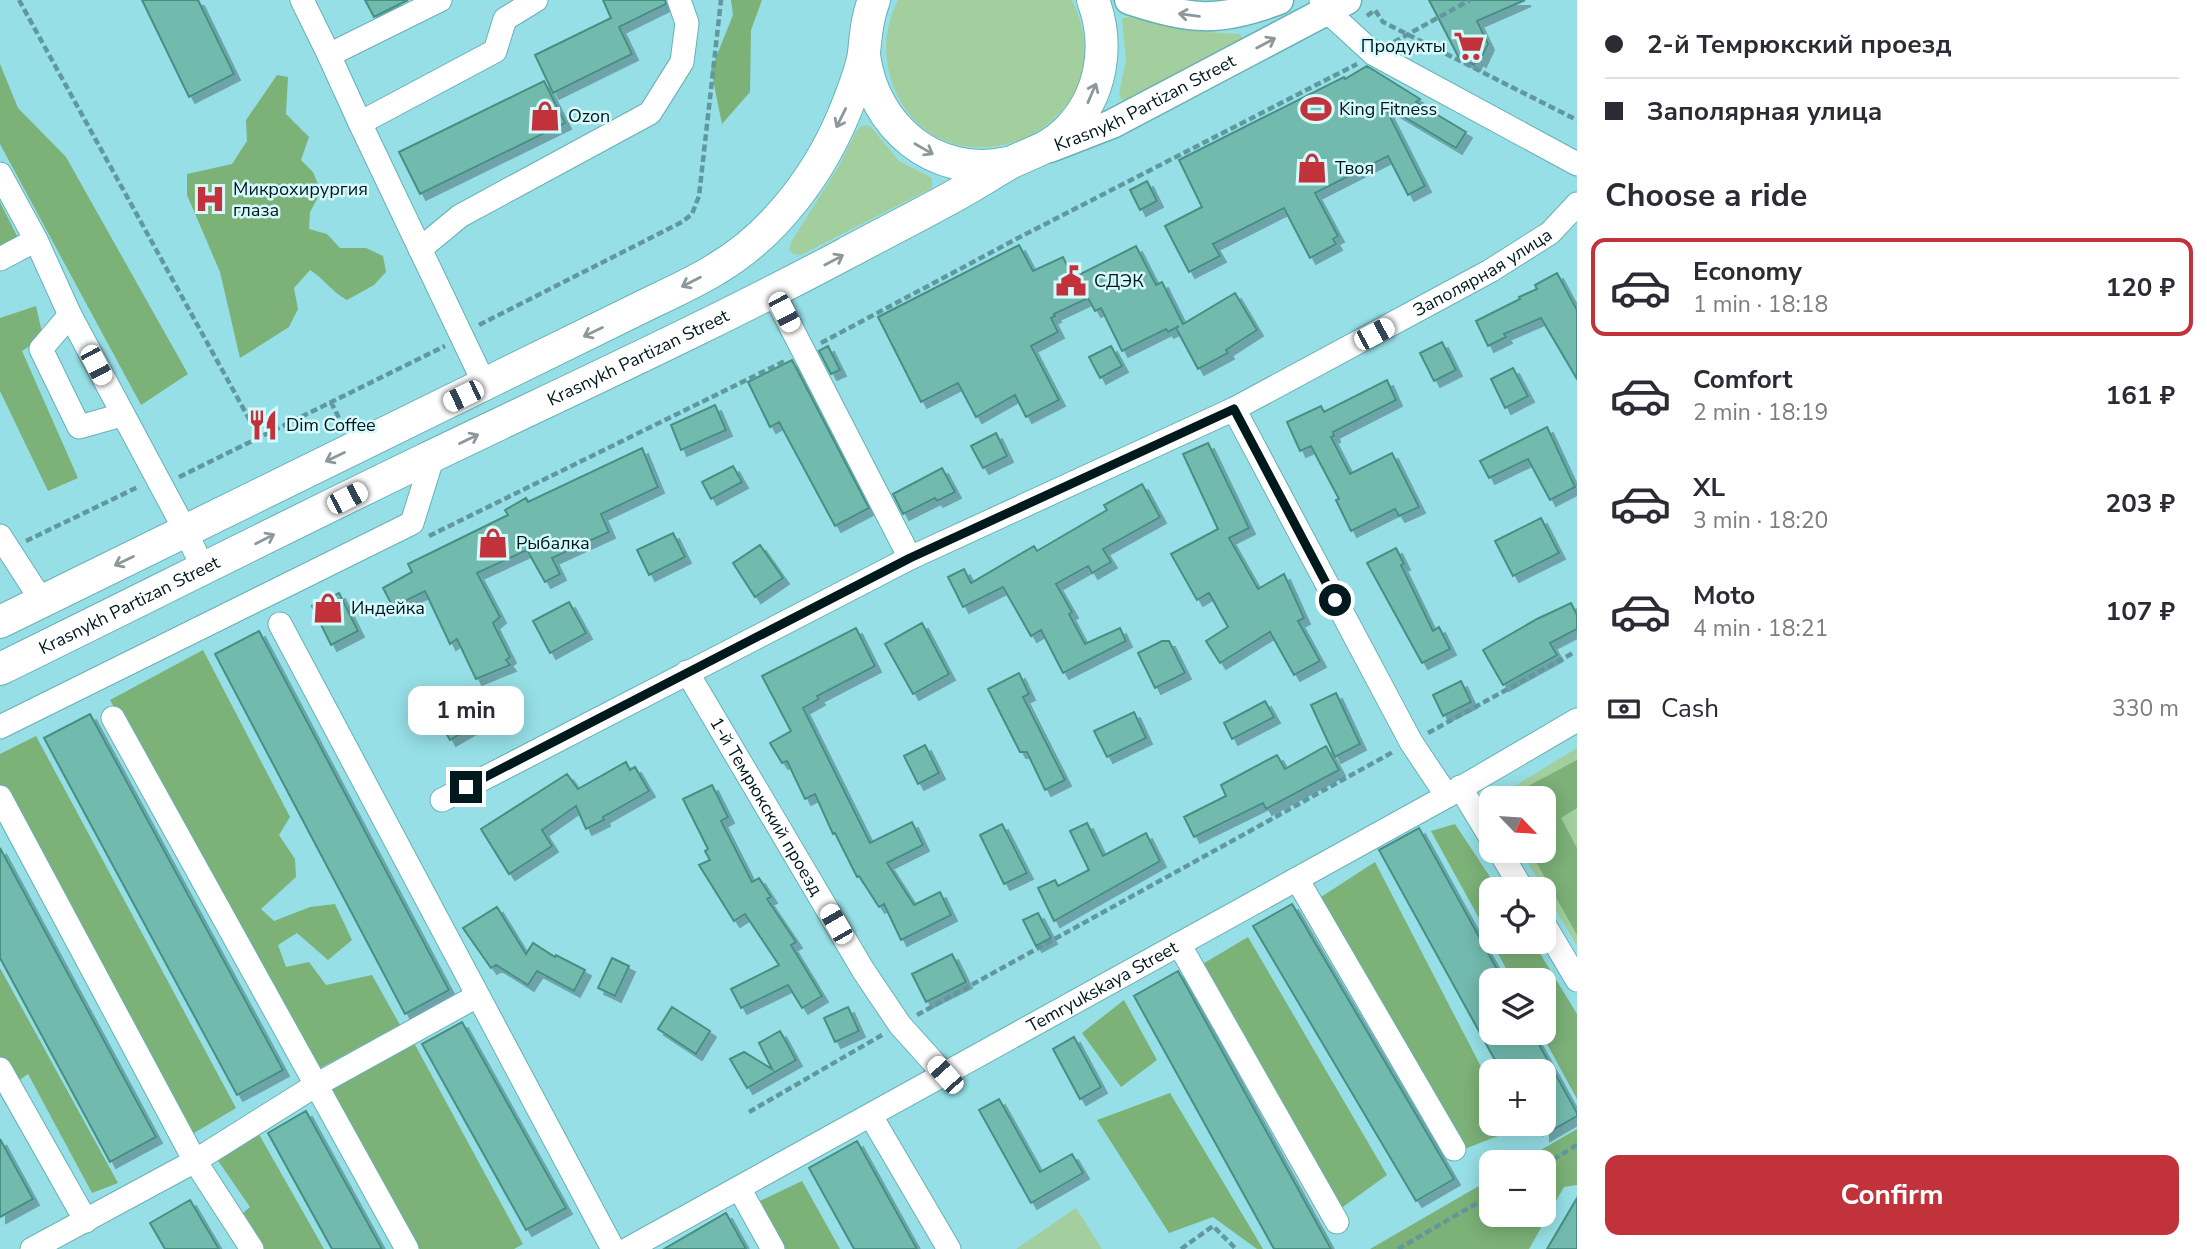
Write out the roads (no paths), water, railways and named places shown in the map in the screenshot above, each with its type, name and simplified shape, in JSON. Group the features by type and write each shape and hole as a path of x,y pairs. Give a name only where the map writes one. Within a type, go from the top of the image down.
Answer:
{"highway":[{"path":"864,54 876,99 888,119 913,143 944,159 966,165 989,166 1020,159 1048,147 1073,124 1096,86 1102,42 1093,0"},
{"path":"0,622 717,270 743,251 788,207 816,167 847,106 864,54 869,7"},
{"name":"Krasnykh Partizan Street","path":"0,669 774,292 1020,159"}],"main road":[{"path":"1129,0 1181,14 1210,17 1238,14 1279,0"},
{"name":"Krasnykh Partizan Street","path":"1020,159 1112,124 1331,4"}],"street":[{"path":"302,0 485,385"},
{"path":"328,55 440,0"},
{"path":"360,123 495,51 505,19 536,0"},
{"path":"420,249 460,216 650,113 682,62 687,23 679,0"},
{"path":"1331,4 1347,32 1374,54 1577,164"},
{"path":"0,174 36,240 70,316 204,570"},
{"name":"Заполярная улица","path":"442,800 910,558 1234,409 1490,271 1550,233 1577,204"},
{"path":"0,259 36,240"},
{"path":"774,292 910,558"},
{"path":"70,316 41,349 79,427 122,415"},
{"path":"1234,409 1411,743 1479,823"},
{"path":"0,727 412,523 433,456"},
{"path":"4,543 42,601"},
{"path":"280,624 613,1249"},
{"name":"1-й Темрюкский проезд","path":"687,671 863,970 900,1025 945,1075"},
{"path":"113,718 407,1249"},
{"name":"Temryukskaya Street","path":"628,1249 1297,879 1577,720"},
{"path":"0,797 195,1161 251,1249"},
{"path":"1297,879 1454,1149"},
{"path":"1179,944 1337,1222"},
{"path":"1556,944 1577,980"},
{"path":"32,1249 195,1161 316,1085 477,996"},
{"path":"0,1069 86,1221"},
{"path":"871,1116 949,1249"},
{"path":"739,1188 773,1249"}],"place":[{"name":"Продукты","path":"1469,46"},
{"name":"King Fitness","path":"1316,109"},
{"name":"Ozon","path":"545,116"},
{"name":"Твоя","path":"1312,168"},
{"name":"Микрохирургия глаза","path":"210,199"},
{"name":"СДЭК","path":"1071,281"},
{"name":"Dim Coffee","path":"263,425"},
{"name":"Рыбалка","path":"493,543"},
{"name":"Индейка","path":"328,608"}]}
